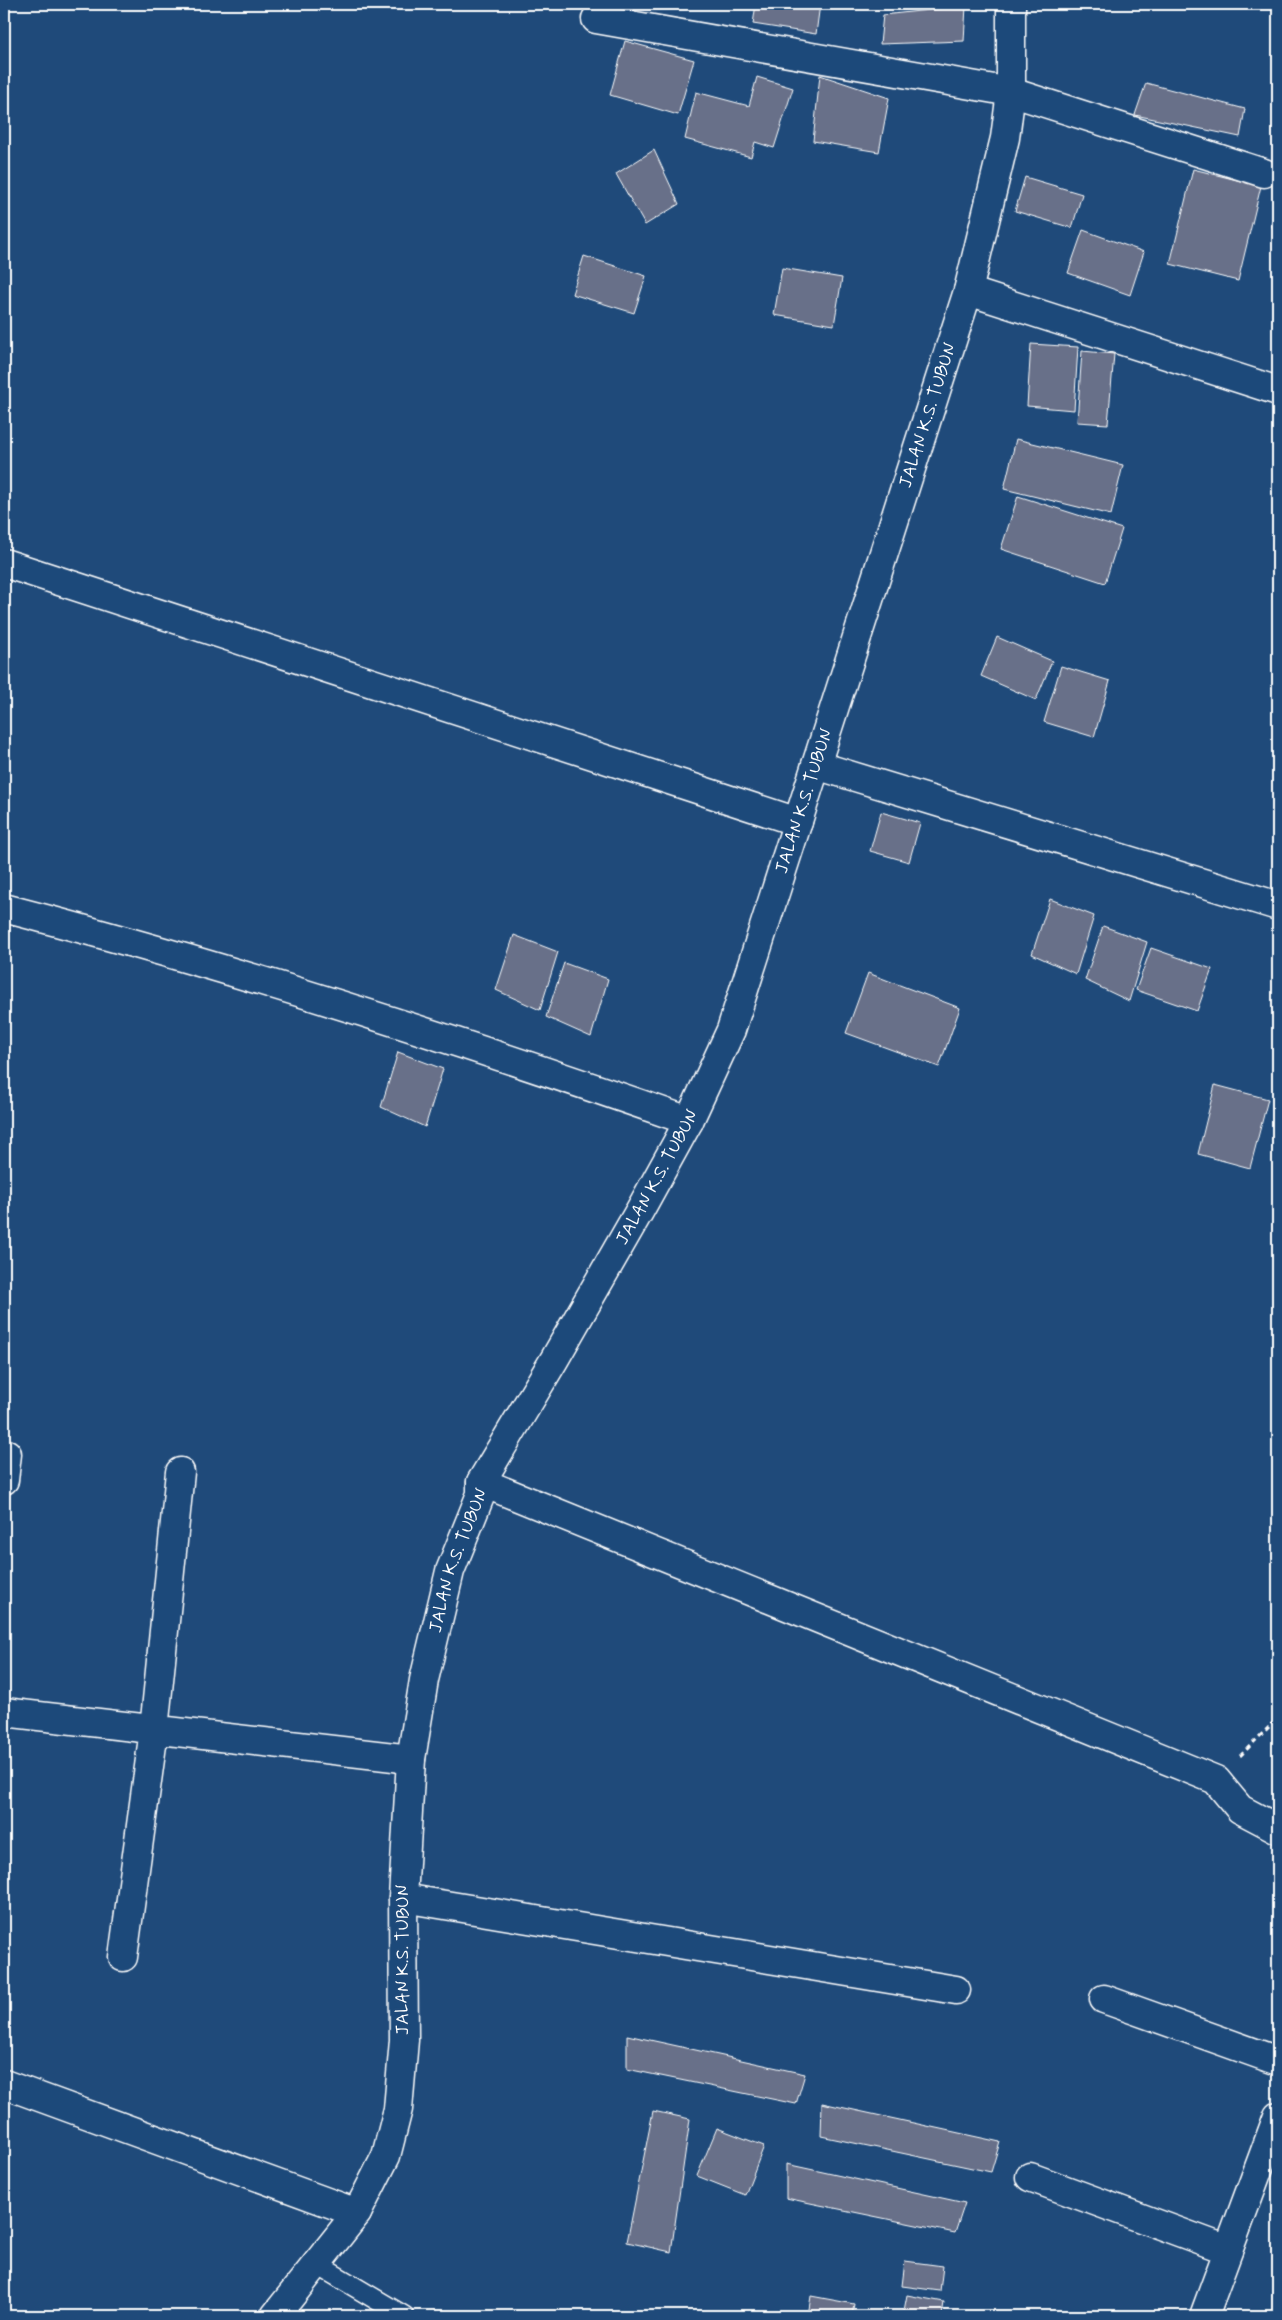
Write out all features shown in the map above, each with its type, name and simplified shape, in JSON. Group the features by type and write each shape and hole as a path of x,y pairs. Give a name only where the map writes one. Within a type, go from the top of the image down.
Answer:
{"street":[{"name":"JALAN K.S. TUBUN","path":"275,2316 318,2265 356,2214 386,2156 398,2109 404,2040 403,1898 411,1759 424,1680 450,1571 481,1494 480,1482 554,1360 689,1121 731,1030 968,291 1005,138 1011,92 1011,4"},
{"path":"596,19 1011,92 1264,173"},
{"path":"968,291 1278,391"},
{"path":"4,563 798,822"},
{"path":"816,765 1278,906"},
{"path":"4,908 97,932 532,1066 689,1121"},
{"path":"123,1957 154,1730 180,1472"},
{"path":"480,1482 1216,1780 1240,1809 1278,1829"},
{"path":"4,1712 411,1759"},
{"path":"403,1898 956,1990"},
{"path":"1104,1998 1278,2061"},
{"path":"4,2084 356,2214"},
{"path":"1204,2316 1278,2116"},
{"path":"1030,2177 1228,2250"}],"lane":[{"path":"318,2265 404,2316"}],"path":[{"path":"1216,1780 1278,1718"}],"building":[{"path":"717,4 754,4 754,9"},
{"path":"756,4 820,4 816,34 753,24"},
{"path":"861,4 903,4 861,8"},
{"path":"966,6 964,41 880,44 883,15"},
{"path":"625,41 694,60 678,115 610,95"},
{"path":"820,75 889,98 879,152 813,141"},
{"path":"757,77 793,88 774,148 755,142 751,157 685,139 696,92 749,106"},
{"path":"1146,83 1245,109 1240,137 1135,115"},
{"path":"654,150 679,204 645,225 616,174"},
{"path":"1193,169 1261,186 1238,281 1170,264"},
{"path":"1025,177 1082,194 1072,228 1015,211"},
{"path":"1278,202 1278,228 1272,227"},
{"path":"1083,230 1144,252 1130,295 1068,273"},
{"path":"584,256 646,276 634,313 572,294"},
{"path":"782,268 842,278 834,325 774,315"},
{"path":"1031,344 1078,347 1074,410 1027,406"},
{"path":"1082,351 1114,354 1108,424 1077,422"},
{"path":"1016,439 1123,465 1111,515 1004,489"},
{"path":"1018,496 1122,529 1105,583 1001,549"},
{"path":"997,637 1052,661 1036,700 981,676"},
{"path":"1061,666 1110,681 1094,737 1044,722"},
{"path":"881,812 920,823 909,862 870,851"},
{"path":"1050,899 1094,916 1076,974 1032,954"},
{"path":"1103,926 1147,942 1129,1001 1085,980"},
{"path":"514,935 558,952 540,1010 496,990"},
{"path":"1151,948 1212,969 1197,1011 1136,990"},
{"path":"564,963 608,979 591,1037 546,1017"},
{"path":"868,973 960,1008 939,1067 846,1033"},
{"path":"398,1052 443,1069 425,1127 381,1107"},
{"path":"1215,1085 1268,1099 1250,1168 1198,1154"},
{"path":"627,2035 805,2074 796,2104 627,2069"},
{"path":"822,2103 1000,2142 991,2172 821,2136"},
{"path":"653,2111 690,2119 671,2252 627,2242"},
{"path":"717,2128 764,2146 745,2195 697,2176"},
{"path":"786,2164 965,2203 955,2233 786,2198"},
{"path":"905,2261 943,2266 940,2291 902,2286"},
{"path":"907,2295 944,2302 942,2316 903,2316"},
{"path":"811,2296 854,2304 852,2316 808,2316"}]}
